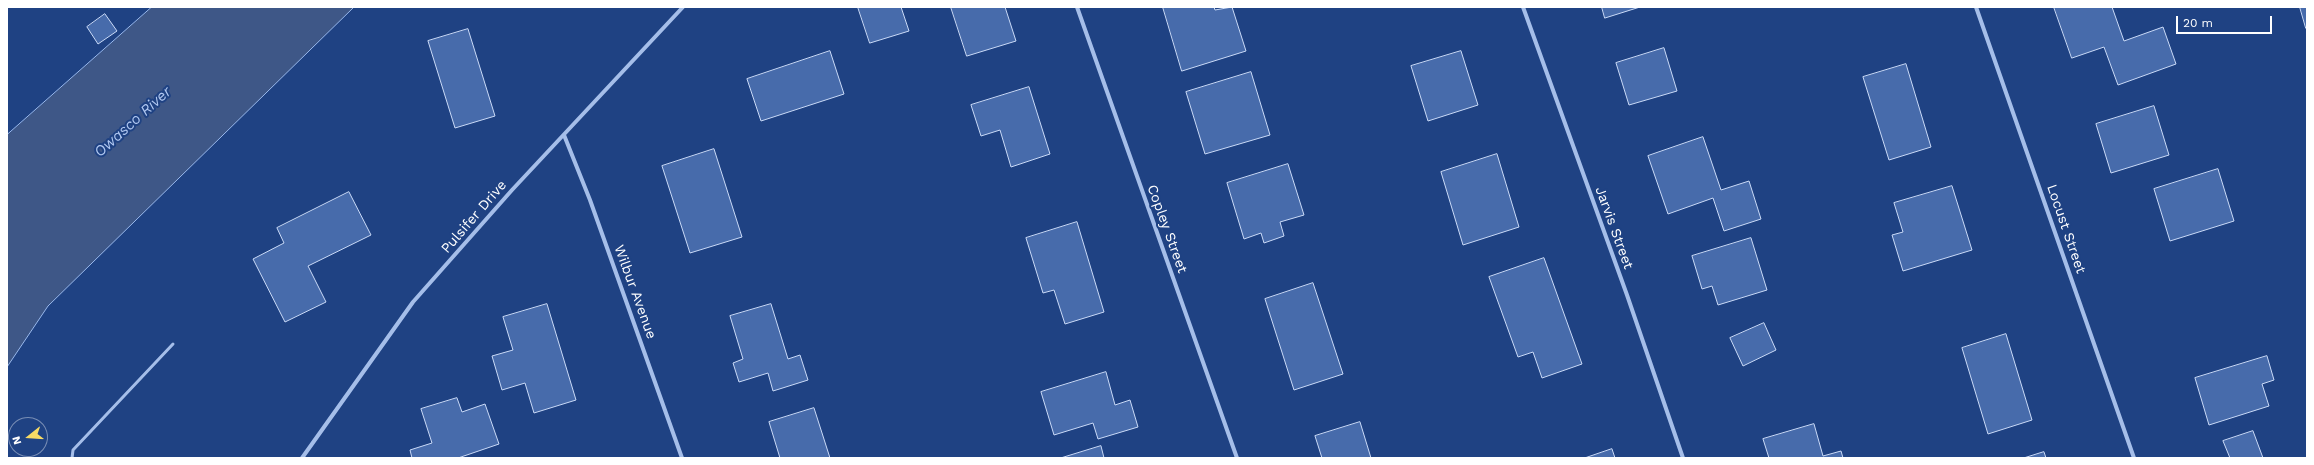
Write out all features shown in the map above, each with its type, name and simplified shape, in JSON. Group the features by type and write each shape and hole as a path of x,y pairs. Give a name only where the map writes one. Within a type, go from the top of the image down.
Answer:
{"street":[{"name":"Pulsifer Drive","path":"302,458 413,302 512,190 683,7"},
{"name":"Copley Street","path":"1077,7 1237,458"},
{"name":"Jarvis Street","path":"1523,7 1627,295 1683,458"},
{"name":"Locust Street","path":"1976,7 2134,458"},
{"name":"Wilbur Avenue","path":"564,135 590,200 682,458"}],"lane":[{"path":"72,458 73,450 173,344"}],"water":[{"name":"Owasco River","path":"152,7 354,7 48,306 7,367 7,135"}],"building":[{"path":"858,7 901,7 909,31 870,43"},
{"path":"951,7 1005,7 1016,41 967,56"},
{"path":"1163,7 1214,7 1215,10 1232,7 1246,51 1182,71"},
{"path":"1602,7 1640,7 1605,18"},
{"path":"2054,7 2112,7 2124,41 2163,27 2176,64 2118,85 2104,47 2072,58"},
{"path":"2300,7 2307,7 2306,28"},
{"path":"105,14 117,31 98,44 87,27"},
{"path":"468,29 495,116 455,128 428,41"},
{"path":"1664,48 1677,91 1629,105 1616,63"},
{"path":"830,51 844,94 761,121 747,79"},
{"path":"1461,51 1478,105 1428,121 1411,66"},
{"path":"1906,64 1931,147 1889,160 1863,77"},
{"path":"1251,72 1270,135 1205,154 1186,92"},
{"path":"1029,87 1050,154 1011,167 1000,130 981,136 971,105"},
{"path":"2154,106 2169,155 2111,173 2096,124"},
{"path":"1703,137 1721,190 1749,181 1761,219 1724,231 1713,198 1668,214 1648,156"},
{"path":"714,149 742,237 690,253 662,166"},
{"path":"1497,154 1519,227 1463,245 1441,172"},
{"path":"1288,164 1304,215 1280,222 1284,236 1264,243 1261,233 1244,239 1227,183"},
{"path":"2218,169 2234,221 2170,241 2154,189"},
{"path":"1952,186 1972,250 1903,271 1892,235 1903,232 1894,203"},
{"path":"349,192 371,235 308,266 326,302 285,322 253,259 284,243 277,228"},
{"path":"1077,222 1104,312 1065,324 1054,290 1043,293 1026,238"},
{"path":"1751,238 1767,290 1718,305 1712,286 1702,289 1692,256"},
{"path":"1544,258 1582,364 1542,378 1533,352 1518,357 1489,277"},
{"path":"1313,283 1343,374 1294,390 1265,299"},
{"path":"547,304 576,400 534,413 525,383 502,390 492,356 513,350 503,317"},
{"path":"771,304 788,359 800,355 808,380 773,391 768,373 739,382 733,363 743,359 730,316"},
{"path":"1764,323 1776,350 1743,366 1730,338"},
{"path":"2006,334 2032,420 1988,434 1962,348"},
{"path":"2267,356 2274,380 2262,384 2269,406 2209,425 2195,378"},
{"path":"1106,372 1115,405 1130,400 1138,427 1098,439 1093,423 1054,435 1041,392"},
{"path":"457,398 462,412 485,404 499,444 458,458 412,458 410,450 432,443 421,409"},
{"path":"814,408 830,458 780,458 769,422"},
{"path":"1360,422 1371,458 1322,458 1315,436"},
{"path":"1814,424 1823,456 1841,451 1843,458 1769,458 1763,439"},
{"path":"2253,431 2263,458 2230,458 2223,441"},
{"path":"1101,446 1104,458 1061,458"},
{"path":"1612,449 1615,458 1585,458"},
{"path":"2044,452 2046,458 2024,458"}]}
